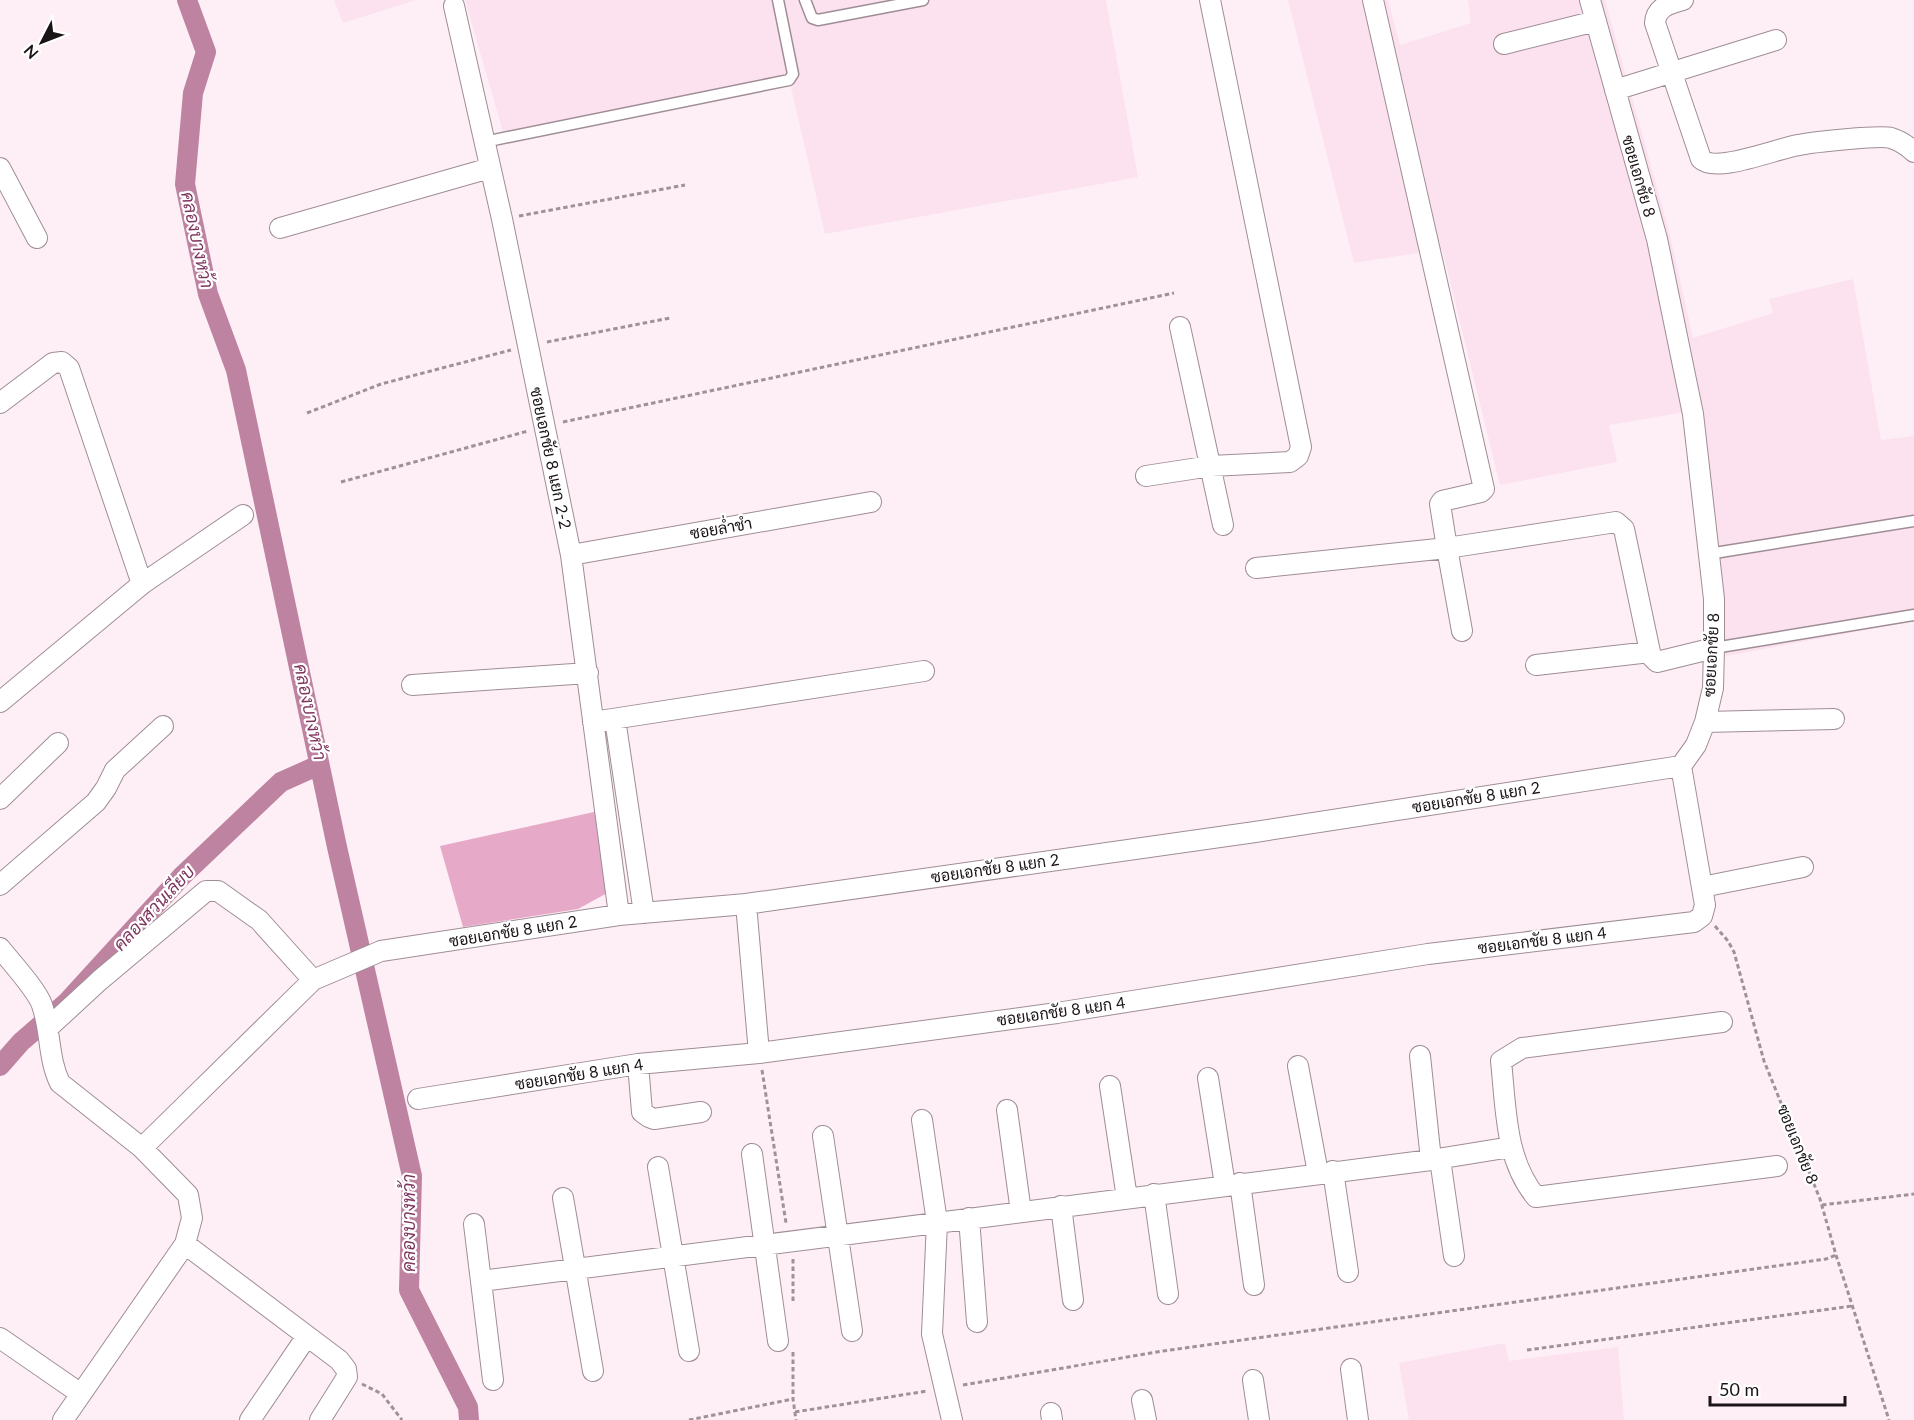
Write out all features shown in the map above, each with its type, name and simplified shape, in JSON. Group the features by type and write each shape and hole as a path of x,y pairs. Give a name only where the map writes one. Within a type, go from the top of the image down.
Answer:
{"street":[{"path":"1146,476 1211,466 1290,462 1298,456 1301,447 1210,0"},
{"path":"1373,0 1484,486 1481,492 1446,499 1440,504 1462,631"},
{"name":"ซอยเอกชัย 8","path":"1590,0 1657,239 1693,414 1713,599 1713,688 1705,722 1696,745 1682,766"},
{"path":"1683,0 1664,6 1656,16 1655,23 1701,159 1705,164 1737,161 1797,145 1888,137 1906,144 1914,152"},
{"name":"ซอยเอกชัย 8 แยก 2-2","path":"454,6 502,219 571,555 619,915"},
{"path":"1504,44 1596,21"},
{"path":"1616,90 1776,40"},
{"path":"0,168 37,238"},
{"path":"280,228 490,168"},
{"path":"1180,327 1223,525"},
{"path":"0,403 53,363 62,362 69,368 142,584"},
{"name":"ซอยล่ำชำ","path":"571,555 871,502"},
{"path":"0,702 142,584 243,515"},
{"path":"1256,568 1447,548 1616,522 1624,530 1652,657 1657,662 1714,648"},
{"path":"1536,665 1650,652"},
{"path":"593,722 924,671"},
{"path":"412,685 588,673"},
{"path":"615,719 645,913"},
{"path":"1705,722 1834,719"},
{"path":"0,885 96,802 115,770 163,726"},
{"path":"0,799 58,743"},
{"path":"1682,766 1705,905 1702,916"},
{"name":"ซอยเอกชัย 8 แยก 2","path":"313,980 381,951 619,915 746,904 1255,832 1682,766"},
{"path":"1702,887 1803,867"},
{"path":"48,1025 206,891 218,891 259,920 313,980 142,1148"},
{"path":"746,904 759,1053"},
{"name":"ซอยเอกชัย 8 แยก 4","path":"418,1099 638,1064 759,1053 1057,1013 1428,954 1694,922 1702,916"},
{"path":"0,948 41,1001 48,1025 53,1069 60,1083 142,1148 188,1195 192,1218 185,1244 63,1420"},
{"path":"1722,1022 1522,1048 1501,1061 1511,1147 1525,1184 1536,1197 1777,1166"},
{"path":"1420,1056 1454,1256"},
{"path":"638,1064 642,1112 648,1117 654,1119 701,1112"},
{"path":"1298,1066 1326,1172 1348,1272"},
{"path":"1208,1078 1254,1285"},
{"path":"1110,1086 1127,1198"},
{"path":"1007,1110 1021,1212"},
{"path":"922,1120 937,1222 932,1334 952,1420"},
{"path":"823,1136 852,1331"},
{"path":"481,1281 1436,1159 1511,1147"},
{"path":"752,1154 778,1341"},
{"path":"658,1167 689,1351"},
{"path":"1154,1194 1167,1294"},
{"path":"563,1198 593,1371"},
{"path":"1061,1206 1073,1300"},
{"path":"969,1218 977,1323"},
{"path":"474,1224 493,1380"},
{"path":"185,1244 339,1360 346,1369 347,1377 320,1420"},
{"path":"250,1420 308,1336"},
{"path":"0,1338 81,1394"},
{"path":"1351,1370 1358,1420"},
{"path":"1253,1380 1259,1420"},
{"path":"1143,1400 1146,1420"}],"lane":[{"path":"484,142 789,80 794,74 778,0"},
{"path":"805,0 812,18 818,20 923,0"},
{"path":"1708,554 1914,520"},
{"path":"1714,648 1914,615"}],"path":[{"path":"502,219 686,185"},
{"path":"341,482 544,426 1174,292"},
{"path":"307,413 381,384 528,346 670,318"},
{"name":"ซอยเอกชัย 8","path":"1702,916 1718,928 1734,952 1764,1061 1822,1205 1852,1306 1890,1420"},
{"path":"1822,1205 1914,1194"},
{"path":"795,1413 1163,1351 1826,1259 1836,1255"},
{"path":"1527,1350 1852,1306"},
{"path":"347,1377 382,1394 402,1420"},
{"path":"689,1420 793,1399"}],"shaded area":[{"path":"334,0 416,0 343,23"},
{"path":"465,0 1106,0 1138,177 825,234 789,79 506,142"},
{"path":"1288,0 1388,0 1400,45 1471,23 1468,0 1605,0 1669,231 1693,338 1773,313 1769,299 1853,279 1881,440 1914,436 1914,621 1726,656 1706,464 1703,409 1609,425 1617,462 1500,485 1442,249 1354,263"},
{"path":"603,810 609,892 578,909 463,927 440,846"},
{"path":"1505,1343 1509,1361 1618,1347 1624,1420 1409,1420 1399,1363"}],"waterway":[{"name":"คลองบางหว้า","path":"187,0 206,52 193,93 185,184 208,294 236,370 337,847 412,1176 409,1290 468,1407 469,1420"},
{"name":"คลองสวนเลียบ","path":"0,1066 21,1042 67,1002 182,876 281,782 319,765"}]}
